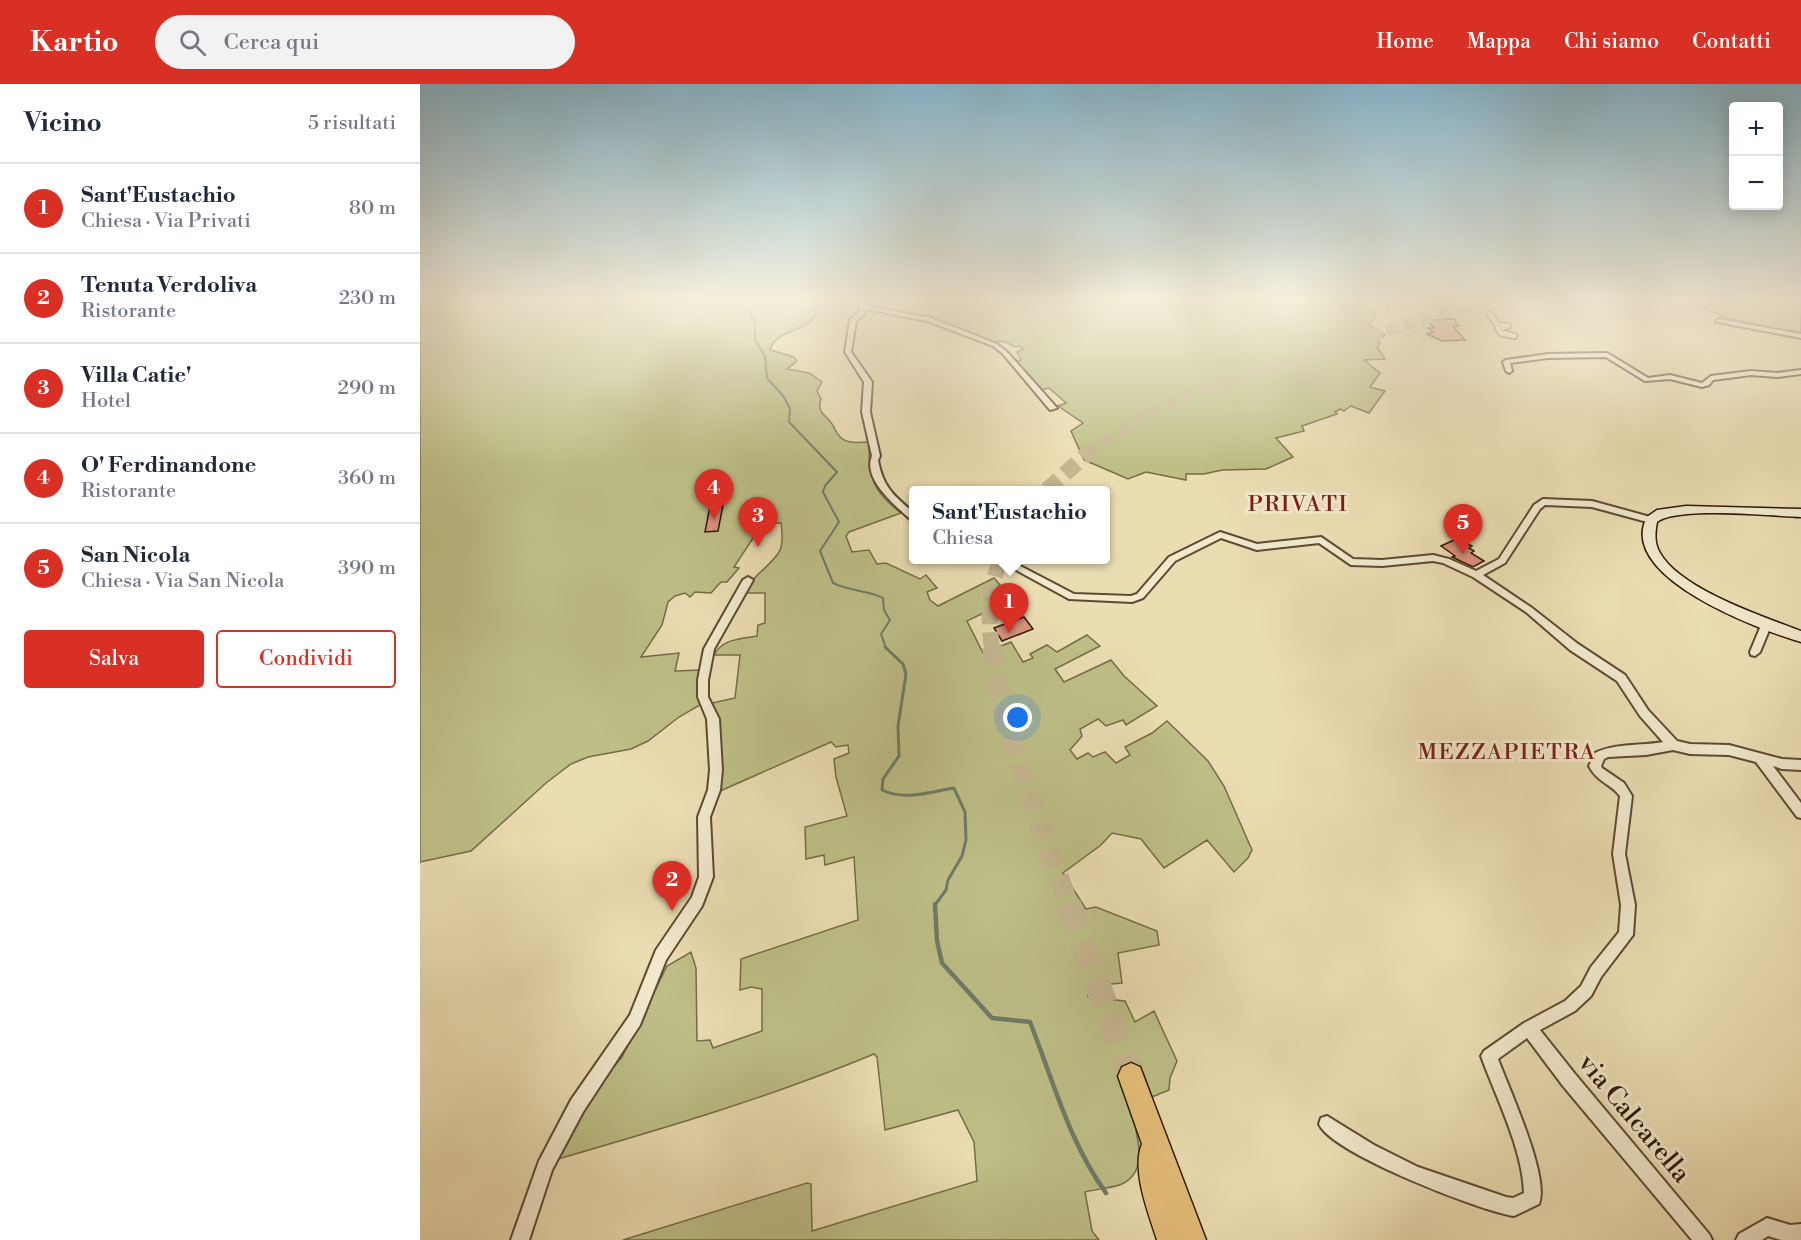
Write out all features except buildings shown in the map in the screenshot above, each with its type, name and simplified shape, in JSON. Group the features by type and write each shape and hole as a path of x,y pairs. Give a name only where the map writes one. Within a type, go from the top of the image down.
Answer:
{"highway":[{"path":"1131,1076 1191,1240"},
{"path":"1146,1117 1158,1196 1172,1240"}],"main road":[{"path":"1801,513 1686,510 1661,513 1651,520 1648,540 1660,564 1687,588 1801,637"}],"street":[{"path":"850,355 868,382 867,412 876,448 874,460 876,474 890,499 909,515"},
{"path":"1007,355 1053,408"},
{"path":"1509,371 1506,362 1548,356 1577,355"},
{"path":"1607,355 1615,358 1647,380 1670,377 1702,385 1707,384 1711,378 1725,376 1801,372"},
{"path":"1476,575 1502,561 1537,507 1543,502 1592,504 1651,520"},
{"path":"1010,564 1072,597 1132,599 1140,596 1172,559 1220,535 1257,547 1321,540 1351,562 1432,558 1446,561 1476,575 1538,616 1574,647 1621,678 1644,713 1673,745"},
{"path":"520,1240 545,1167 577,1106 630,1029 661,955 697,901 706,878 704,817 714,790 716,770 714,719 703,697 703,680 710,649 748,580"},
{"path":"1755,652 1767,623"},
{"path":"1327,1124 1362,1148 1422,1178 1506,1206 1514,1207 1533,1198 1534,1188 1529,1168 1489,1056 1529,1028 1570,1006 1586,991 1596,972 1626,935 1628,905 1619,854 1626,796 1623,789 1598,775 1595,766 1599,756 1606,752 1646,750 1673,745 1690,749 1729,750 1782,764 1801,765"},
{"path":"1760,758 1801,813"},
{"name":"via Calcarella","path":"1529,1028 1703,1240"},
{"path":"1745,1240 1767,1227 1790,1234 1801,1233"}],"green space":[{"path":"420,355 787,355 794,357 797,361 787,369 809,373 822,382 817,391 821,399 820,407 838,435 847,441 869,442 871,474 874,483 884,498 901,513 849,532 846,536 852,552 869,550 877,564 886,563 920,579 926,575 937,588 927,592 930,600 938,606 994,578 1012,599 967,621 983,653 1011,642 1023,662 1033,658 1030,654 1047,645 1057,652 1087,635 1100,646 1055,669 1064,682 1111,660 1124,676 1157,706 1126,725 1123,720 1106,726 1098,719 1080,729 1082,736 1070,750 1077,759 1088,753 1093,757 1105,752 1116,763 1130,755 1125,747 1152,733 1167,721 1208,761 1224,786 1252,850 1248,858 1234,872 1207,840 1164,868 1141,839 1112,833 1101,845 1063,873 1086,909 1096,907 1157,931 1159,945 1118,953 1122,983 1088,986 1088,997 1125,1001 1135,1022 1154,1011 1177,1061 1170,1078 1169,1090 1152,1097 1140,1064 1125,1071 1125,1084 1137,1132 1138,1163 1133,1175 1122,1184 1085,1192 1092,1231 1099,1240 623,1240 807,1183 811,1184 812,1231 977,1181 974,1142 958,1110 885,1130 877,1057 874,1054 757,1098 558,1159 595,1088 622,1057 667,966 691,952 696,968 697,1041 710,1040 713,1048 762,1031 762,989 751,987 740,990 741,959 858,920 854,857 825,865 824,855 806,859 805,827 847,816 836,777 834,759 849,753 848,745 836,747 831,742 720,791 717,728 712,703 735,698 740,655 714,655 727,643 757,636 758,625 765,623 765,593 745,593 752,581 779,552 782,545 781,523 763,523 734,567 739,568 727,582 721,582 711,593 695,592 690,597 685,593 675,596 668,602 662,625 641,657 679,653 675,671 699,670 697,689 705,702 679,717 648,741 631,749 588,757 571,764 546,783 471,851 420,862"},
{"path":"1018,355 1382,355 1385,359 1364,360 1380,373 1370,387 1385,391 1369,413 1351,406 1344,411 1340,409 1335,412 1337,414 1302,426 1304,431 1276,438 1293,457 1266,469 1186,474 1186,480 1146,472 1128,479 1084,460 1071,431 1083,423 1058,406 1066,403 1049,388 1037,391 1010,356 1018,361 1021,360"}],"waterway":[{"path":"764,355 767,378 784,397 790,409 789,422 837,472 825,486 823,492 839,522 820,551 833,583 883,598 884,610 890,620 881,634 886,648"},
{"path":"886,648 903,664 906,674 898,726 899,756 883,779 882,790 909,795 954,788 965,812 966,840 962,856 948,880 946,890 935,905"},
{"path":"935,905 937,941 942,963 992,1018 1030,1022 1072,1132 1106,1193"}],"tunnel":[{"path":"1088,452 1141,418 1214,385 1310,355"},
{"path":"1051,486 1090,451"},
{"path":"992,648 990,603 1000,564"},
{"path":"992,647 1000,702 1029,795 1069,905"},
{"path":"1068,904 1131,1076"}],"place":[{"name":"O' Ferdinandone","path":"714,519"},
{"name":"Villa Catie'","path":"758,547"},
{"name":"San Nicola","path":"1463,554"},
{"name":"Sant'Eustachio","path":"1009,633"},
{"name":"Tenuta Verdoliva","path":"672,911"}],"district":[{"name":"PRIVATI","path":"1298,503"},
{"name":"MEZZAPIETRA","path":"1507,751"}]}
